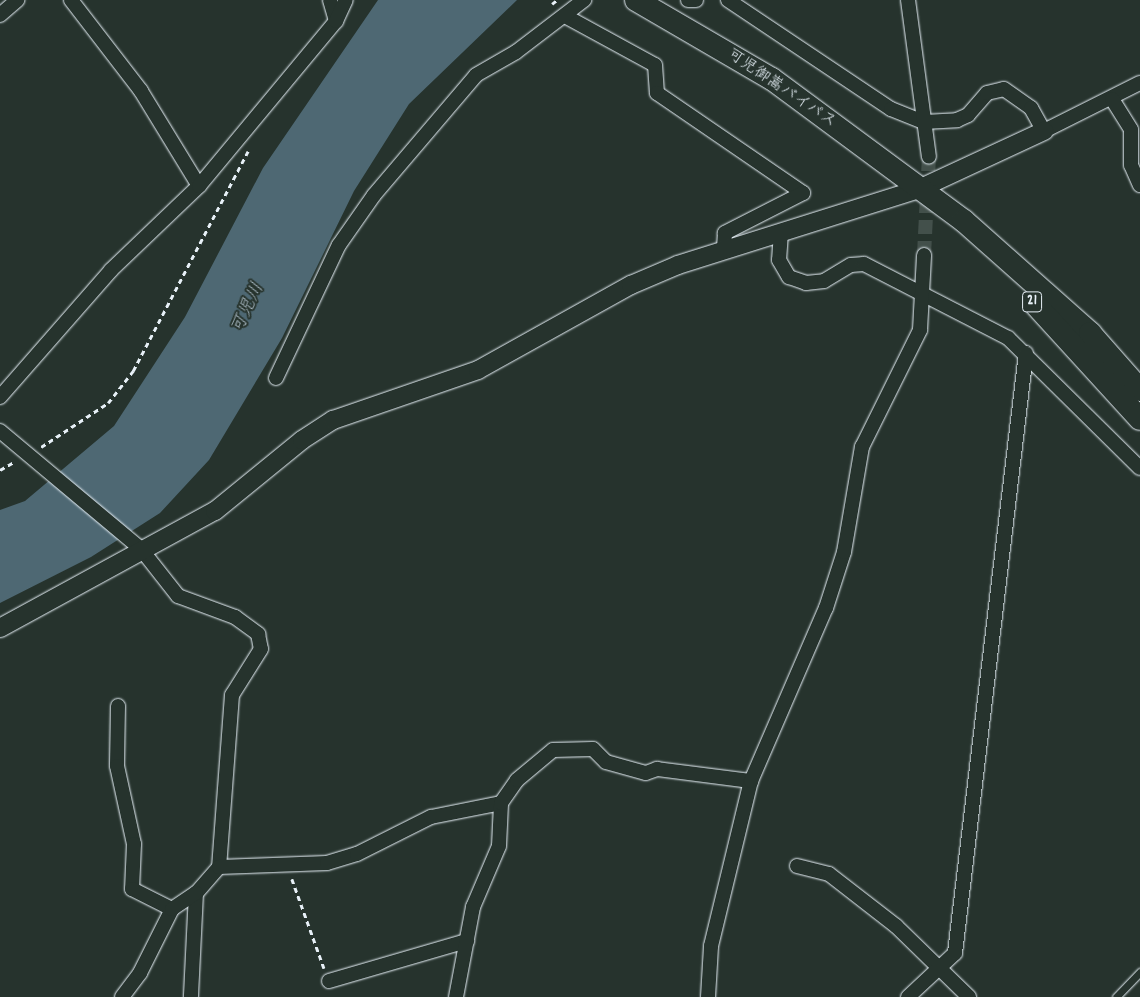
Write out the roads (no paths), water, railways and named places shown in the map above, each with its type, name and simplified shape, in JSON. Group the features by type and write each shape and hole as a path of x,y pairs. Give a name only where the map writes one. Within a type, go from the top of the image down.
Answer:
{"highway":[{"name":"可児御嵩バイパス","path":"636,0 682,24 772,79 920,190 964,220 1090,333 1140,390"},
{"name":"可児御嵩バイパス","path":"920,190 955,230 1057,325 1140,419"}],"street":[{"path":"0,15 17,0"},
{"path":"71,0 141,91 199,186"},
{"path":"330,0 336,21"},
{"path":"0,397 112,270 199,186 336,21 346,0"},
{"path":"276,378 339,245 374,195 476,75 565,16 584,0"},
{"path":"688,0 696,0"},
{"path":"728,0 891,109 924,122 957,120 968,115 987,93 1004,89 1031,108 1044,131"},
{"path":"908,0 929,157"},
{"path":"565,16 655,65 657,93 803,193 725,233 724,249"},
{"path":"0,628 141,549 215,511 302,440 333,420 478,370 631,285 724,249 920,190 1112,99 1140,83"},
{"path":"1112,99 1131,130 1131,165 1140,185"},
{"path":"781,232 779,260 789,277 806,283 824,281 851,265 864,264 923,291 1026,352 1140,468"},
{"path":"708,997 711,946 751,781 826,608 844,552 862,447 920,330 924,255"},
{"path":"908,997 955,953 1026,352"},
{"path":"0,431 30,453 141,549 178,596 235,617 258,634 261,649 232,695 218,867 196,893 172,909 140,973 122,997"},
{"path":"118,706 117,766 134,844 132,889 172,909"},
{"path":"456,997 473,908 499,846 502,803 517,780 553,750 565,747 593,749 606,762 646,773 657,769 751,781"},
{"path":"218,867 288,867 357,854 431,818 502,803"},
{"path":"797,866 829,874 941,966 969,997"},
{"path":"191,997 196,893"},
{"path":"329,981 467,941"}],"lane":[{"path":"1116,997 1140,972"}],"water":[{"name":"可児川","path":"378,0 517,0 409,104 354,191 282,338 209,460 160,513 91,557 0,603 0,510 25,501 114,426 185,317 263,168"}],"tunnel":[{"path":"924,255 929,157"}]}
